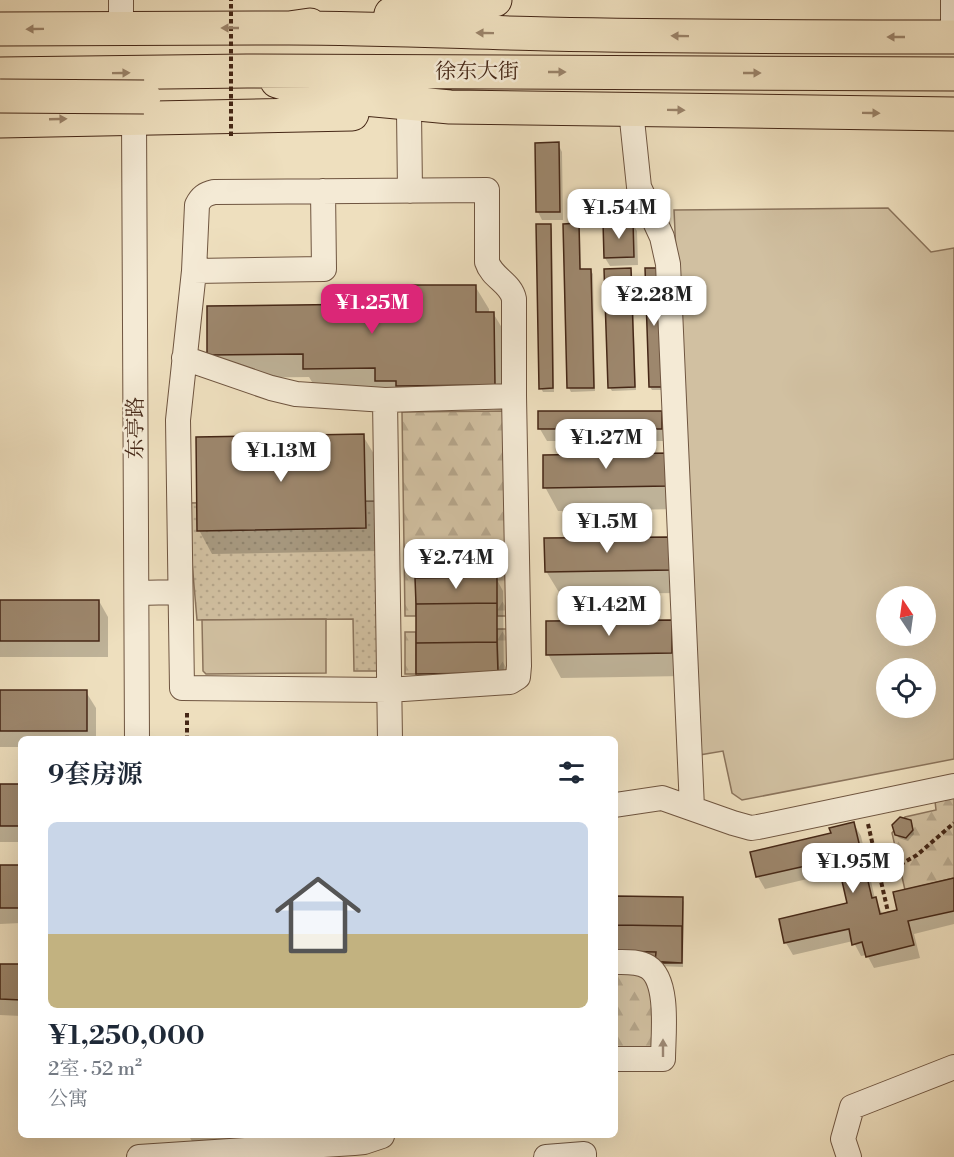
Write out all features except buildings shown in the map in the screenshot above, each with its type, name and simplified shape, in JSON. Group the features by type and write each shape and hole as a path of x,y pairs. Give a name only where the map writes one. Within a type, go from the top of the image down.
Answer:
{"highway":[{"path":"0,29 121,14 289,28 495,0"},
{"name":"徐东大街","path":"289,28 608,35 953,37"},
{"path":"247,71 322,95 450,107 954,114"},
{"name":"徐东大街","path":"0,74 247,71 954,74"},
{"path":"0,121 139,107 322,95 487,71"},
{"path":"0,96 139,107 401,113 450,107"}],"street":[{"path":"952,0 953,37"},
{"name":"东亭路","path":"137,736 139,107"},
{"path":"631,110 639,187 662,237 668,264 692,808"},
{"path":"401,113 402,191"},
{"path":"487,190 487,262 492,271 513,292 518,677 510,682 388,690 182,688 178,420 194,271 197,206 200,198 206,194 402,191 487,190"},
{"path":"194,271 324,269 323,192"},
{"path":"184,358 271,388 296,394 385,400 514,396"},
{"path":"385,400 390,736"},
{"path":"137,593 180,592"},
{"path":"618,805 662,798 751,828 954,786"},
{"path":"618,962 639,963 654,973 659,980 663,996 663,1059 618,1059"},
{"path":"849,1157 843,1139 852,1107 954,1067"},
{"path":"139,1138 139,1157 354,1143 374,1138"},
{"path":"546,1157 584,1154 584,1157"}],"path":[{"path":"231,0 231,136"},
{"path":"187,688 187,736"},
{"path":"864,806 888,912"},
{"path":"879,872 917,855 954,823"}],"green space":[{"path":"888,208 931,252 954,248 954,759 742,800 732,793 723,751 699,755 674,210"},
{"path":"504,411 507,616 497,616 496,577 416,578 416,616 405,616 402,412"},
{"path":"376,501 377,671 354,671 353,619 197,620 187,503"},
{"path":"326,619 326,673 206,674 203,671 202,620"},
{"path":"497,629 507,629 508,673 498,673"},
{"path":"405,632 416,632 416,674 405,674"},
{"path":"954,796 954,878 905,890 892,833 905,817 936,810 935,801"},
{"path":"618,969 635,969 652,982 654,1052 618,1052"}]}
